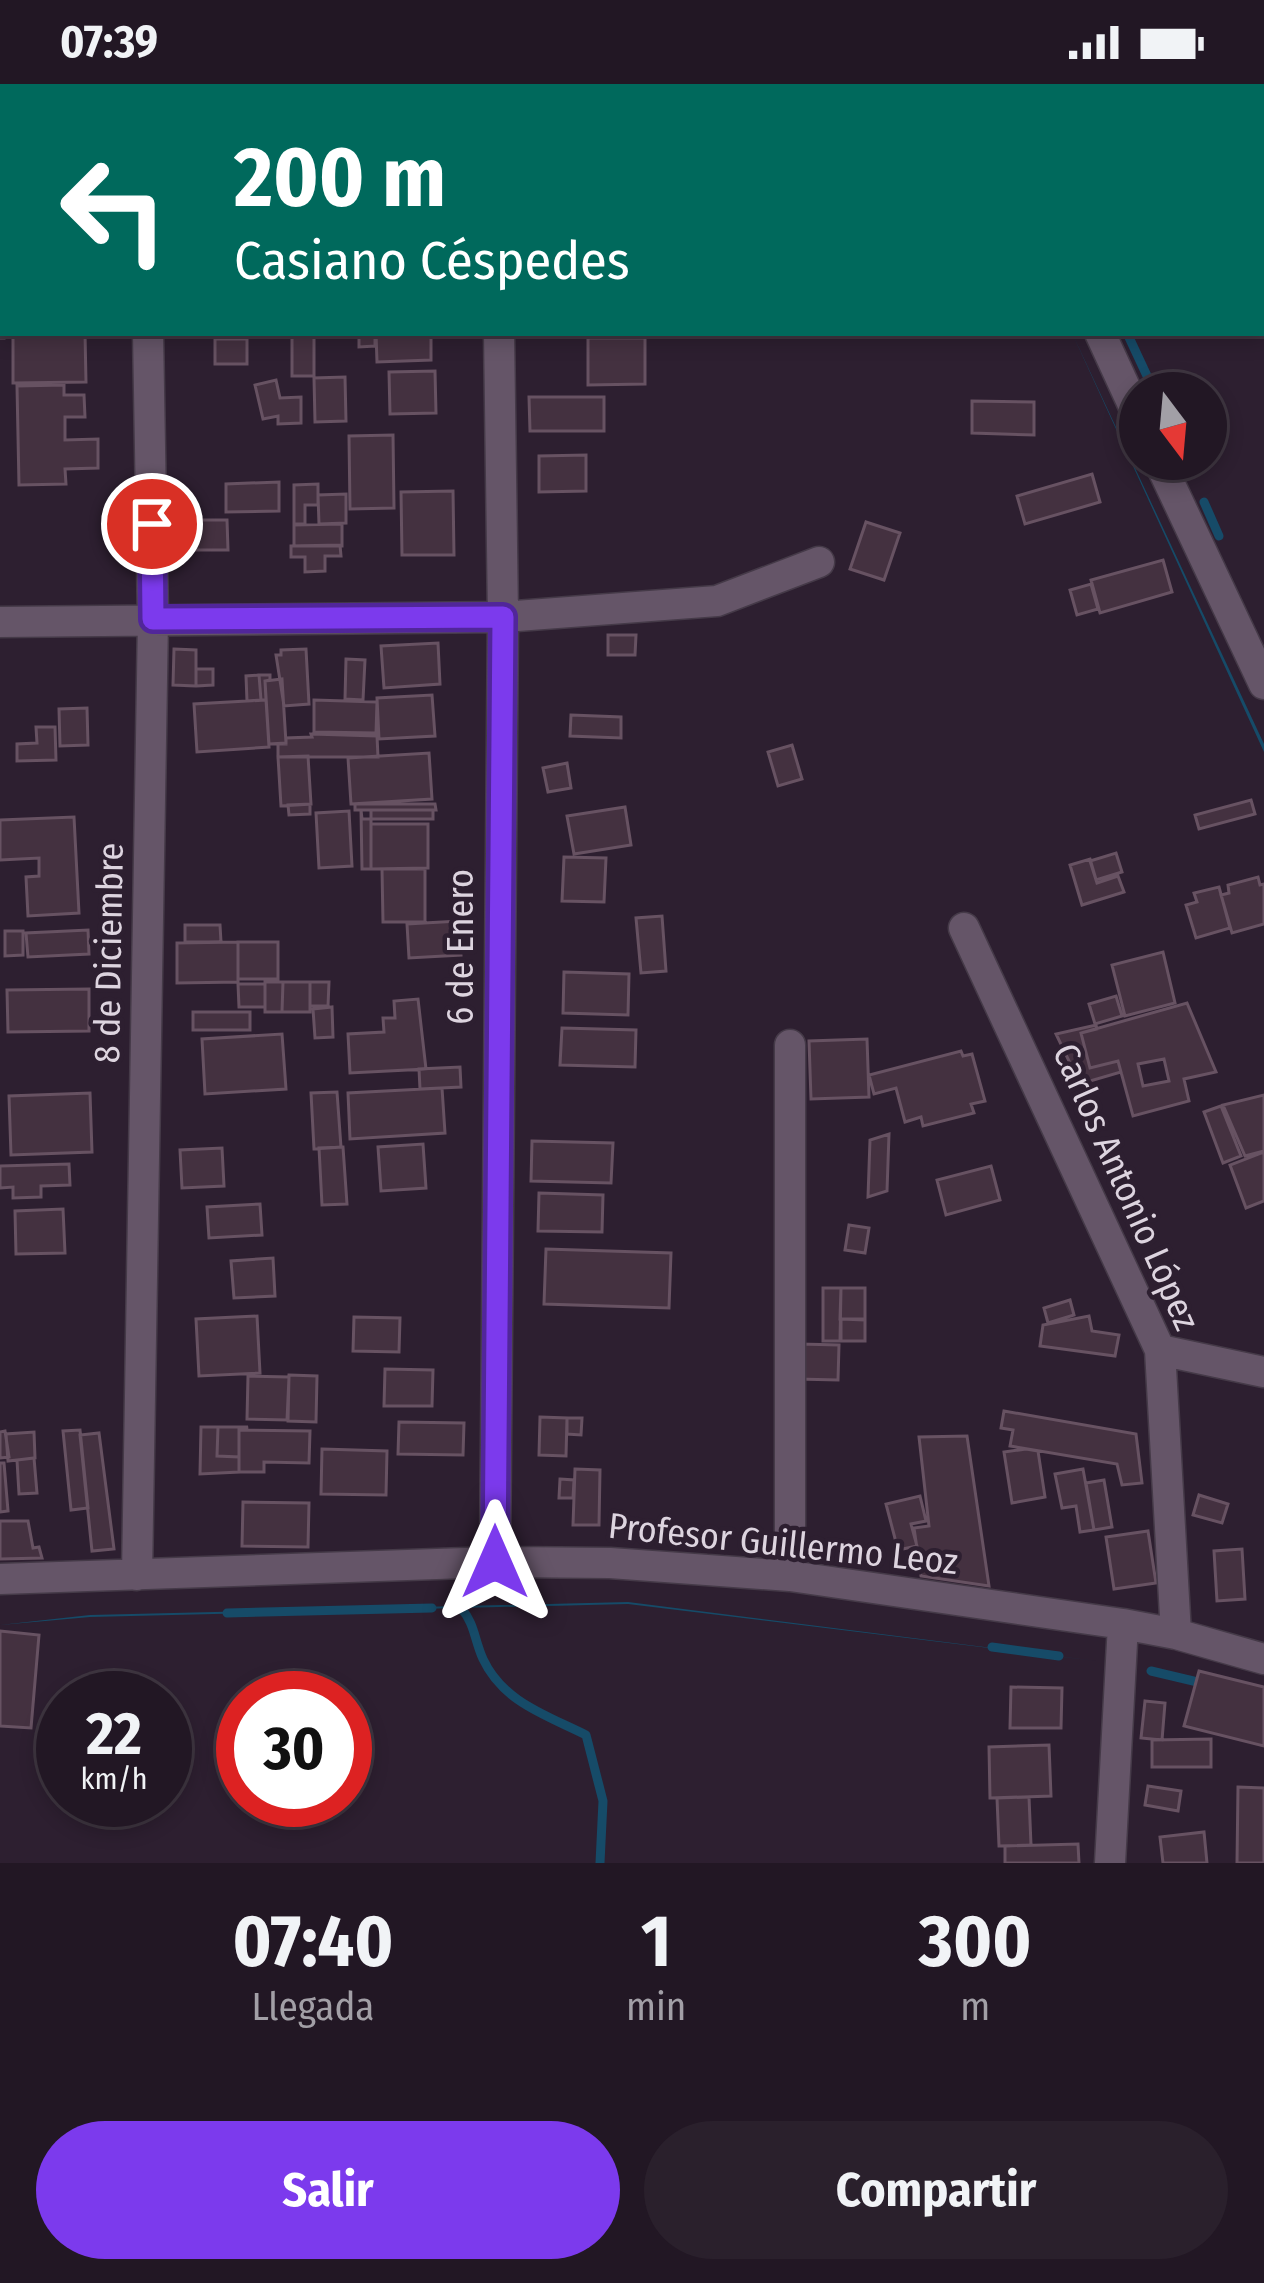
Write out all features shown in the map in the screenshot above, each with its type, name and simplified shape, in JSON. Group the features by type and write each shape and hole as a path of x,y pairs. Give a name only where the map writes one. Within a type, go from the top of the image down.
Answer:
{"street":[{"name":"8 de Diciembre","path":"137,1575 153,619 148,336"},
{"name":"6 de Enero","path":"495,1562 503,617 499,336"},
{"path":"1101,336 1119,374"},
{"path":"1168,480 1264,684"},
{"path":"0,622 503,617 717,601 819,562"},
{"name":"Carlos Antonio López","path":"964,928 1160,1350 1177,1634"},
{"path":"790,1046 790,1576"},
{"path":"1160,1350 1264,1372"},
{"name":"Profesor Guillermo Leoz","path":"0,1579 495,1562 693,1567 790,1576 1124,1624 1264,1659"},
{"path":"1110,1863 1124,1624"}],"water":[{"path":"1139,480 1141,480 1264,752"},
{"path":"628,1602 1096,1661 628,1604 90,1617 0,1625 90,1615"}],"building":[{"path":"13,336 85,336 86,382 13,383"},
{"path":"292,336 314,336 314,376 292,376"},
{"path":"359,336 375,336 375,346 359,347"},
{"path":"376,336 431,336 431,360 377,362"},
{"path":"588,338 645,338 645,384 588,385"},
{"path":"215,339 247,339 247,364 215,364"},
{"path":"435,371 436,413 390,414 389,372"},
{"path":"345,377 346,421 315,422 314,378"},
{"path":"276,380 280,398 301,397 301,423 278,424 278,416 263,419 255,385"},
{"path":"64,385 64,395 84,395 85,417 65,417 65,440 98,439 98,468 65,469 66,484 19,485 17,386"},
{"path":"529,397 604,397 604,431 530,431"},
{"path":"972,401 1034,402 1034,435 972,433"},
{"path":"393,435 394,508 350,509 349,436"},
{"path":"586,455 586,491 539,492 539,456"},
{"path":"1092,474 1100,502 1025,524 1017,496"},
{"path":"279,482 279,511 226,512 226,484"},
{"path":"318,484 318,505 305,505 305,524 294,524 294,485"},
{"path":"453,491 454,555 402,555 401,492"},
{"path":"346,494 346,523 319,524 318,495"},
{"path":"192,520 227,520 228,550 193,550"},
{"path":"866,522 900,533 884,580 850,569"},
{"path":"342,524 342,546 294,546 294,525"},
{"path":"340,545 341,556 325,556 325,571 305,572 305,557 291,557 291,546"},
{"path":"1163,560 1172,592 1100,613 1091,580"},
{"path":"1091,584 1098,609 1077,615 1070,590"},
{"path":"608,635 636,635 635,655 608,655"},
{"path":"438,643 440,684 384,688 381,646"},
{"path":"174,649 196,650 196,686 173,685"},
{"path":"306,649 309,704 284,706 276,655 281,650"},
{"path":"346,659 365,660 363,700 345,699"},
{"path":"196,669 213,669 213,685 196,686"},
{"path":"259,675 270,675 265,681 266,700 261,700"},
{"path":"259,675 261,700 247,701 246,676"},
{"path":"282,679 286,743 269,744 265,681"},
{"path":"432,695 435,736 379,739 377,698"},
{"path":"266,700 269,747 197,752 194,704"},
{"path":"314,700 377,702 376,733 314,732"},
{"path":"87,708 88,745 60,746 59,709"},
{"path":"571,715 621,717 621,738 570,736"},
{"path":"36,727 55,727 56,760 17,761 17,744 37,743"},
{"path":"377,736 378,757 278,757 278,744 286,744 286,738"},
{"path":"792,745 802,779 778,786 768,752"},
{"path":"429,753 432,799 351,804 348,758"},
{"path":"308,756 311,804 281,806 278,757"},
{"path":"567,763 571,788 548,792 543,768"},
{"path":"1251,800 1255,814 1199,829 1195,815"},
{"path":"310,804 310,814 289,815 288,805"},
{"path":"355,804 435,804 436,810 355,810"},
{"path":"625,807 631,845 574,854 567,816"},
{"path":"361,810 371,810 371,869 362,869"},
{"path":"361,810 433,810 433,819 362,819"},
{"path":"349,811 352,866 319,868 316,813"},
{"path":"74,817 79,913 28,916 26,877 39,876 39,858 0,860 0,820"},
{"path":"371,824 428,824 428,868 371,869"},
{"path":"1116,853 1122,872 1096,880 1090,861"},
{"path":"564,857 606,858 604,902 562,901"},
{"path":"1090,859 1097,883 1118,876 1124,892 1082,905 1070,865"},
{"path":"382,869 425,869 425,922 383,922"},
{"path":"1258,877 1260,885 1264,884 1264,924 1232,933 1221,895 1229,893 1228,885"},
{"path":"1219,887 1230,928 1196,938 1186,905 1197,902 1194,893"},
{"path":"662,916 666,971 641,973 636,918"},
{"path":"459,921 461,955 409,958 407,924"},
{"path":"185,925 220,925 221,942 185,942"},
{"path":"88,930 89,954 28,957 26,933"},
{"path":"5,931 23,931 23,955 5,956"},
{"path":"238,942 238,982 177,983 177,943"},
{"path":"238,942 278,942 278,979 238,979"},
{"path":"1163,952 1175,1003 1125,1016 1112,965"},
{"path":"564,972 629,974 628,1015 563,1013"},
{"path":"265,982 283,982 282,1012 265,1012"},
{"path":"283,982 310,982 310,1012 282,1012"},
{"path":"310,982 329,982 328,1006 310,1006"},
{"path":"238,984 265,984 265,1007 239,1007"},
{"path":"89,989 89,1031 8,1032 7,990"},
{"path":"1116,996 1122,1016 1095,1024 1089,1004"},
{"path":"418,999 426,1069 350,1073 348,1034 384,1032 383,1018 395,1018 394,1001"},
{"path":"1187,1003 1216,1072 1184,1079 1189,1101 1133,1116 1118,1061 1090,1068 1081,1033","holes":["1164,1059 1169,1081 1143,1086 1138,1064"]},
{"path":"332,1007 333,1037 315,1038 313,1009"},
{"path":"193,1012 250,1012 250,1030 193,1030"},
{"path":"1096,1025 1097,1029 1081,1033 1090,1068 1118,1061 1121,1072 1080,1084 1056,1034"},
{"path":"562,1028 636,1030 635,1067 560,1065"},
{"path":"282,1034 286,1089 205,1094 202,1039"},
{"path":"867,1039 869,1097 811,1099 809,1041"},
{"path":"961,1051 963,1056 972,1054 985,1101 971,1104 974,1113 923,1126 921,1117 905,1122 896,1088 874,1094 869,1075"},
{"path":"460,1067 461,1087 420,1089 419,1069"},
{"path":"442,1088 445,1133 350,1139 348,1093"},
{"path":"337,1092 341,1147 314,1149 311,1093"},
{"path":"90,1093 92,1152 11,1155 9,1096"},
{"path":"1264,1095 1264,1151 1245,1156 1223,1105"},
{"path":"1221,1106 1241,1156 1223,1163 1204,1112"},
{"path":"889,1134 887,1191 868,1197 870,1140"},
{"path":"532,1141 613,1143 611,1183 531,1181"},
{"path":"423,1144 426,1188 381,1191 378,1147"},
{"path":"343,1147 347,1204 322,1205 319,1148"},
{"path":"222,1148 224,1186 182,1188 180,1150"},
{"path":"1264,1152 1264,1201 1246,1208 1230,1165"},
{"path":"69,1164 70,1185 41,1186 41,1197 13,1198 13,1187 0,1188 0,1166"},
{"path":"991,1166 1000,1200 946,1215 937,1180"},
{"path":"539,1193 603,1195 602,1232 538,1231"},
{"path":"260,1204 262,1235 209,1238 207,1207"},
{"path":"63,1209 65,1253 16,1254 15,1211"},
{"path":"849,1225 869,1228 865,1253 845,1250"},
{"path":"546,1249 671,1253 669,1308 544,1304"},
{"path":"273,1258 275,1296 234,1298 231,1261"},
{"path":"823,1288 841,1288 840,1341 823,1341"},
{"path":"841,1288 865,1288 865,1319 840,1319"},
{"path":"1070,1300 1074,1315 1048,1323 1044,1308"},
{"path":"257,1316 260,1373 199,1376 196,1319"},
{"path":"1089,1316 1092,1331 1119,1335 1115,1356 1040,1346 1043,1325"},
{"path":"354,1317 400,1318 399,1352 353,1351"},
{"path":"841,1319 865,1320 865,1341 841,1341"},
{"path":"799,1344 839,1345 838,1380 797,1379"},
{"path":"385,1369 433,1370 432,1406 384,1406"},
{"path":"289,1375 317,1376 316,1422 288,1421"},
{"path":"248,1376 289,1377 287,1420 247,1419"},
{"path":"1004,1411 1136,1434 1142,1483 1122,1485 1117,1464 1010,1446 1013,1430 1001,1428"},
{"path":"540,1417 567,1418 566,1456 539,1455"},
{"path":"567,1418 582,1418 581,1435 567,1434"},
{"path":"399,1422 464,1423 463,1455 398,1454"},
{"path":"201,1427 218,1427 217,1456 239,1457 239,1472 200,1474"},
{"path":"218,1427 248,1427 239,1430 239,1457 217,1456"},
{"path":"80,1430 88,1508 71,1510 63,1431"},
{"path":"239,1430 310,1431 309,1463 264,1462 264,1472 239,1472"},
{"path":"5,1431 9,1457 0,1458 0,1432"},
{"path":"34,1432 35,1458 8,1461 6,1434"},
{"path":"99,1433 114,1549 92,1551 80,1435"},
{"path":"967,1436 989,1586 921,1576 914,1528 929,1526 919,1437"},
{"path":"322,1449 387,1451 386,1495 321,1494"},
{"path":"1038,1451 1045,1497 1012,1503 1004,1452"},
{"path":"34,1458 37,1493 19,1494 17,1460"},
{"path":"0,1463 4,1463 8,1511 0,1512"},
{"path":"575,1469 600,1470 599,1525 573,1525"},
{"path":"1083,1469 1094,1530 1080,1532 1076,1506 1062,1508 1055,1474"},
{"path":"560,1479 574,1480 573,1498 559,1498"},
{"path":"1104,1480 1112,1527 1094,1530 1086,1483"},
{"path":"1199,1495 1228,1504 1222,1523 1193,1515"},
{"path":"920,1496 926,1521 911,1524 917,1546 898,1550 886,1504"},
{"path":"243,1502 309,1503 308,1547 242,1546"},
{"path":"0,1521 28,1521 33,1548 39,1547 42,1558 0,1559"},
{"path":"1148,1531 1156,1583 1114,1589 1106,1537"},
{"path":"1242,1549 1245,1599 1217,1601 1214,1551"},
{"path":"0,1631 39,1635 31,1728 0,1726"},
{"path":"1199,1671 1264,1687 1264,1746 1184,1726"},
{"path":"1011,1687 1062,1688 1061,1728 1010,1728"},
{"path":"1145,1701 1165,1703 1162,1740 1141,1738"},
{"path":"1211,1739 1211,1767 1152,1767 1152,1740"},
{"path":"1049,1745 1051,1796 990,1798 989,1747"},
{"path":"1148,1786 1181,1791 1178,1811 1145,1805"},
{"path":"1238,1787 1264,1788 1264,1863 1237,1863"},
{"path":"1029,1797 1031,1845 999,1846 997,1798"},
{"path":"1204,1832 1207,1863 1163,1863 1160,1837"},
{"path":"1078,1844 1079,1863 1005,1863 1005,1846"}],"waterway":[{"path":"1128,336 1145,372"},
{"path":"1204,502 1219,536"},
{"path":"227,1613 432,1608"},
{"path":"461,1608 483,1659 502,1686 527,1706 586,1735 603,1801 600,1863"},
{"path":"992,1647 1059,1656"},
{"path":"1151,1671 1206,1684"}],"route":[{"path":"152,524 153,619 503,617 495,1562"}]}
